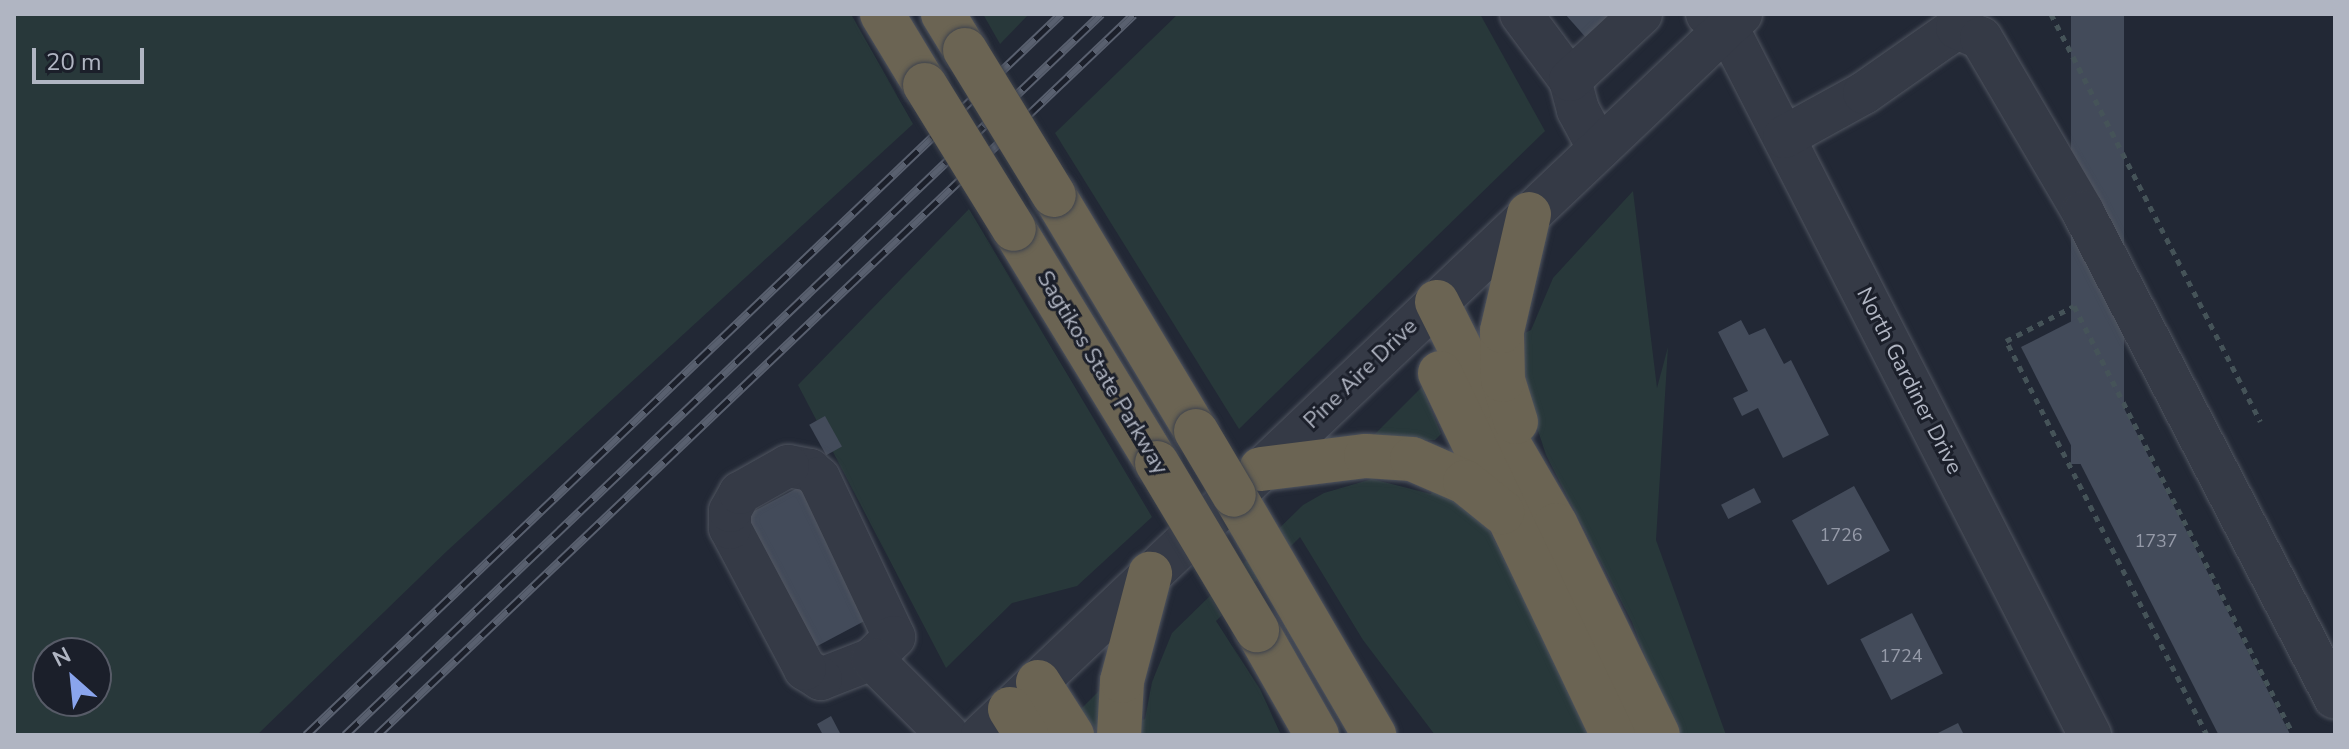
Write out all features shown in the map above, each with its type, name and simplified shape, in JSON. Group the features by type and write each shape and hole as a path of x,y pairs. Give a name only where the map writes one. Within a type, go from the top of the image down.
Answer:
{"highway":[{"name":"Sagtikos State Parkway","path":"882,14 1157,463 1317,735"},
{"path":"954,32 1196,431 1374,735"},
{"path":"1529,214 1505,314 1501,360 1509,401 1556,525"},
{"path":"1426,312 1506,515 1613,735"},
{"path":"1426,312 1556,525 1658,735"},
{"path":"1261,469 1366,456 1412,459 1465,482 1506,515"},
{"path":"1119,735 1122,681 1150,574"},
{"path":"1014,715 1072,735"}],"street":[{"path":"1521,14 1570,80 1578,110 1599,149"},
{"path":"1570,80 1641,14"},
{"name":"North Gardiner Drive","path":"1725,18 2090,735"},
{"name":"Pine Aire Drive","path":"1014,715 1150,574 1599,149 1725,18"},
{"path":"1784,137 1864,93 1957,28 1981,38 2083,212 2335,698"},
{"path":"788,466 810,470 819,478 894,637 872,659 821,679 805,669 730,528 730,511 740,493 788,466"},
{"path":"872,659 948,735"}],"path":[{"path":"2051,14 2260,421"},
{"path":"2207,735 2006,341 2074,306 2294,735"}],"shaded area":[{"path":"14,14 851,14 913,124 447,551 257,735 14,735"},
{"path":"983,14 1029,14 1000,44"},
{"path":"1178,14 1480,14 1545,131 1239,429 1055,133"},
{"path":"1633,191 1657,388 1668,347 1656,540 1726,735 1675,735 1632,622 1546,455 1524,388 1525,333 1531,330 1553,278"},
{"path":"969,209 1152,517 1077,586 1012,603 946,668 798,385"},
{"path":"1422,387 1441,434 1435,440 1369,440"},
{"path":"1372,479 1431,494 1436,485 1486,523 1591,735 1435,735 1363,640 1300,537 1216,621 1260,689 1281,735 1139,735 1136,722 1145,719 1152,682 1172,633 1303,505 1324,493"},
{"path":"1109,681 1101,735 1080,710"}],"building":[{"path":"1565,14 1637,14 1596,49"},
{"path":"2071,14 2124,14 2124,464 2071,464"},
{"path":"2078,318 2290,735 2219,735 2021,347"},
{"path":"1741,320 1749,335 1765,328 1784,364 1791,360 1829,435 1783,458 1758,408 1742,416 1733,398 1748,391 1718,332"},
{"path":"825,416 842,447 826,455 809,425"},
{"path":"803,485 873,617 816,647 746,515"},
{"path":"1854,486 1890,551 1828,585 1792,520"},
{"path":"1754,488 1761,502 1728,519 1721,505"},
{"path":"1912,613 1943,674 1891,700 1860,639"},
{"path":"831,716 841,735 823,735 817,724"},
{"path":"1958,723 1964,735 1934,735"}],"railway":[{"path":"306,735 1061,14"},
{"path":"345,735 1101,14"},
{"path":"377,735 1134,14"}]}
